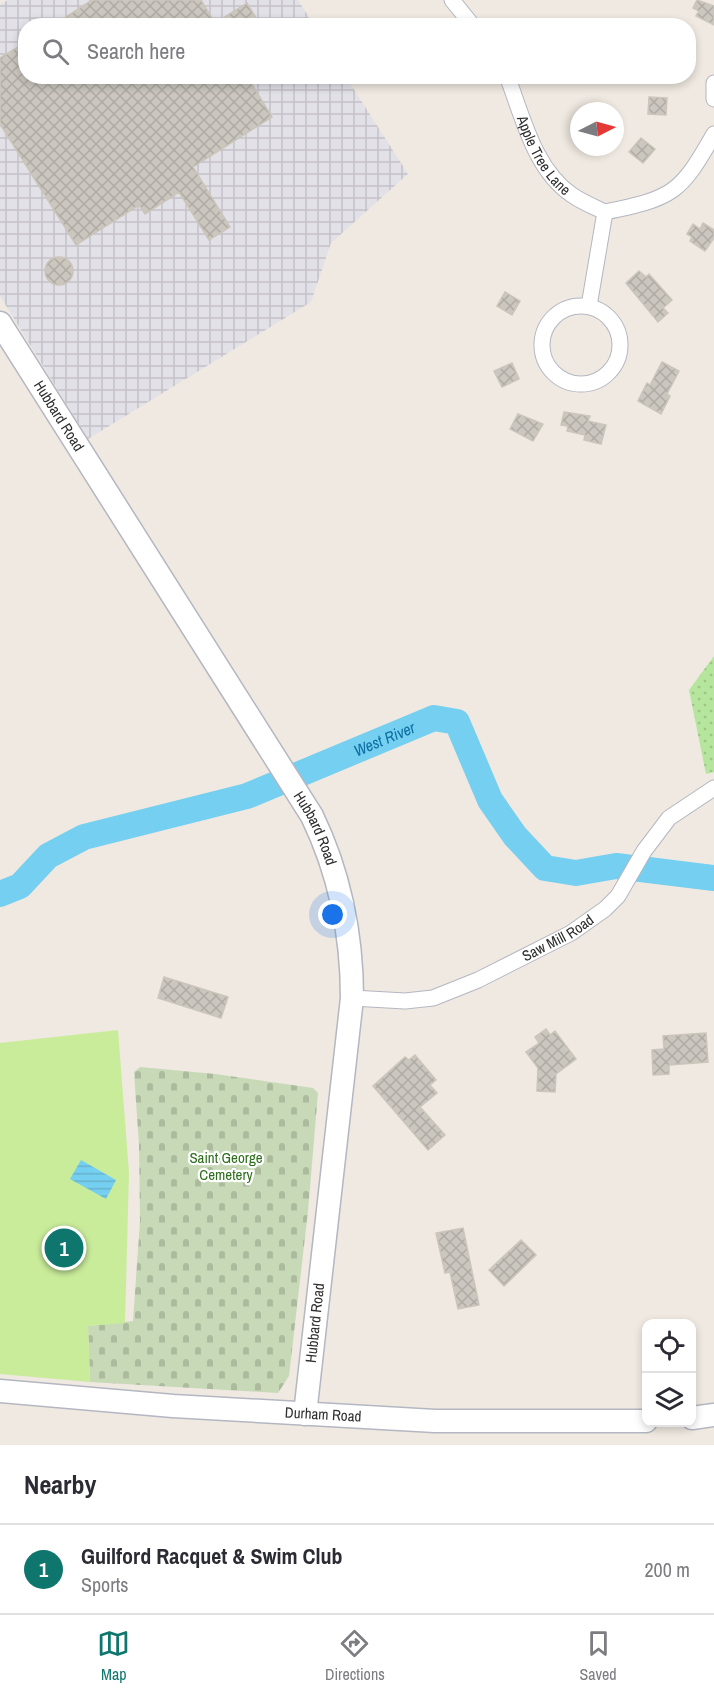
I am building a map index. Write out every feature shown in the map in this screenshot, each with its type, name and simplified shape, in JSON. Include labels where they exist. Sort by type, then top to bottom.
[{"type":"street","points":[[452,0],[467,18]]},
{"type":"street","points":[[714,83],[714,99]]},
{"type":"street","name":"Apple Tree Lane","points":[[510,84],[537,154],[552,177],[571,195],[605,212]]},
{"type":"street","points":[[589,306],[605,212],[661,199],[678,186],[694,168],[714,134]]},
{"type":"street","points":[[574,306],[589,306],[600,310],[615,324],[620,337],[620,354],[612,369],[601,379],[586,384],[570,382],[554,373],[545,359],[542,344],[546,328],[558,313],[574,306]]},
{"type":"street","name":"Hubbard Road","points":[[0,323],[312,816],[327,846],[343,902],[352,957],[352,998],[305,1414]]},
{"type":"street","name":"Saw Mill Road","points":[[352,998],[408,1001],[433,998],[455,990],[571,933],[605,909],[629,879],[644,851],[669,818],[714,788]]},
{"type":"street","name":"Durham Road","points":[[0,1391],[305,1414],[435,1420],[642,1421]]},
{"type":"street","points":[[696,1417],[714,1415]]},
{"type":"shaded area","points":[[8,0],[298,0],[310,18],[18,18],[18,84],[350,84],[408,174],[331,243],[311,302],[88,439],[0,296],[0,5]]},
{"type":"green space","points":[[714,656],[714,772],[706,774],[689,690]]},
{"type":"green space","points":[[118,1030],[129,1173],[125,1323],[88,1326],[90,1382],[0,1374],[0,1043]]},
{"type":"green space","name":"Saint George Cemetery","points":[[140,1067],[215,1074],[313,1088],[318,1093],[308,1211],[289,1376],[278,1393],[90,1382],[88,1326],[133,1321],[140,1221],[139,1145],[134,1072]]},
{"type":"water","points":[[81,1160],[116,1180],[106,1199],[70,1179]]},
{"type":"building","points":[[92,0],[201,0],[212,18],[64,18]]},
{"type":"building","points":[[697,0],[714,6],[714,25],[696,16],[699,11],[693,8]]},
{"type":"building","points":[[247,3],[256,18],[223,18]]},
{"type":"building","points":[[18,47],[18,84],[252,84],[272,117],[193,167],[230,227],[209,240],[179,192],[145,214],[139,205],[76,245],[0,124],[0,58]]},
{"type":"building","points":[[649,97],[667,98],[666,115],[648,114]]},
{"type":"building","points":[[641,138],[655,149],[643,163],[629,152]]},
{"type":"building","points":[[703,223],[714,230],[714,238],[705,251],[690,241],[692,237],[687,234],[693,224],[700,229]]},
{"type":"building","points":[[59,257],[69,261],[73,271],[69,281],[59,285],[49,281],[45,271],[49,261]]},
{"type":"building","points":[[639,271],[646,277],[649,274],[672,300],[663,308],[668,313],[658,322],[626,283]]},
{"type":"building","points":[[505,292],[520,301],[512,315],[497,306]]},
{"type":"building","points":[[662,362],[679,371],[667,394],[670,396],[661,414],[638,401],[647,383],[650,385]]},
{"type":"building","points":[[512,363],[519,379],[502,387],[494,371]]},
{"type":"building","points":[[564,412],[590,416],[588,421],[606,425],[601,444],[584,440],[585,435],[567,431],[568,426],[561,425]]},
{"type":"building","points":[[518,414],[543,424],[533,441],[510,429]]},
{"type":"building","points":[[164,977],[228,997],[221,1018],[158,998]]},
{"type":"building","points":[[546,1029],[550,1035],[555,1031],[576,1059],[556,1074],[555,1092],[537,1091],[538,1068],[526,1052],[539,1043],[535,1037]]},
{"type":"building","points":[[706,1033],[708,1062],[669,1065],[669,1074],[653,1075],[652,1050],[664,1049],[663,1036]]},
{"type":"building","points":[[415,1055],[436,1080],[430,1085],[437,1093],[420,1107],[445,1135],[428,1150],[373,1086],[405,1057],[409,1060]]},
{"type":"building","points":[[463,1228],[479,1305],[458,1309],[450,1272],[445,1273],[436,1233]]},
{"type":"building","points":[[521,1240],[536,1255],[504,1286],[489,1270]]},
{"type":"waterway","name":"West River","points":[[0,894],[20,886],[48,856],[84,837],[247,796],[434,718],[457,722],[490,800],[515,836],[545,868],[576,873],[616,866],[714,878]]},
{"type":"place","name":"Guilford Racquet & Swim Club","points":[[64,1248]]}]
